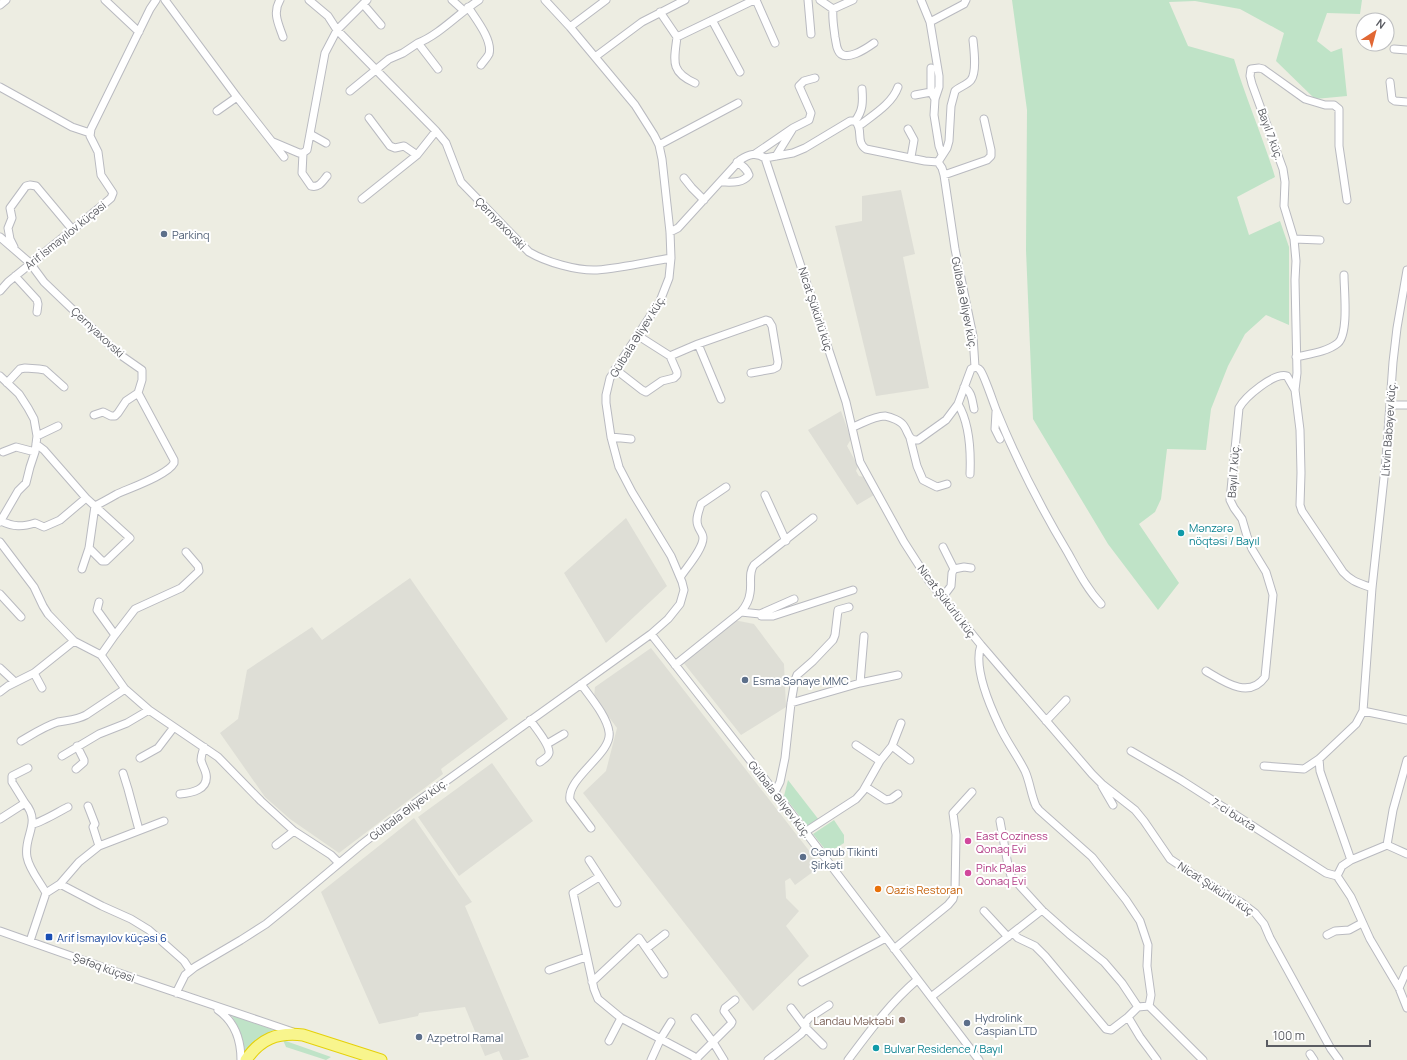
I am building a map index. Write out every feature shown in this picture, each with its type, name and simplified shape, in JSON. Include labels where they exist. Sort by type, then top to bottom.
[{"type":"highway","points":[[246,1060],[256,1047],[266,1040],[285,1034],[303,1035],[363,1058],[381,1060]]},
{"type":"street","points":[[0,5],[6,0]]},
{"type":"street","points":[[105,0],[139,32]]},
{"type":"street","points":[[0,87],[72,127],[90,133],[150,9],[156,0]]},
{"type":"street","points":[[165,0],[237,98],[284,157]]},
{"type":"street","points":[[280,0],[276,10],[277,19],[283,37]]},
{"type":"street","name":"Çernyaxovski","points":[[309,0],[328,16],[337,30],[436,130],[446,143],[462,182],[529,252],[558,264],[580,269],[597,270],[671,258]]},
{"type":"street","points":[[452,0],[466,9],[485,35],[489,45],[488,55],[480,65]]},
{"type":"street","points":[[350,90],[389,59],[403,53],[433,35],[478,0]]},
{"type":"street","name":"Gülbala Əliyev küç.","points":[[176,993],[181,981],[190,970],[242,940],[266,924],[339,863],[410,807],[651,634],[668,619],[680,604],[684,590],[681,576],[619,467],[606,410],[606,395],[610,378],[660,301],[669,278],[671,258],[670,232],[662,159],[659,145],[635,105],[546,0]]},
{"type":"street","points":[[570,27],[606,0]]},
{"type":"street","points":[[595,57],[642,22],[685,0]]},
{"type":"street","points":[[677,37],[755,0],[775,43]]},
{"type":"street","points":[[808,0],[811,34]]},
{"type":"street","points":[[820,0],[833,9]]},
{"type":"street","points":[[833,9],[853,0]]},
{"type":"street","points":[[921,0],[930,22],[939,76],[939,87],[935,99],[934,115],[939,146],[942,154]]},
{"type":"street","points":[[930,22],[964,4],[966,0]]},
{"type":"street","points":[[327,176],[318,186],[311,186],[302,172],[304,153],[307,150],[325,53],[337,30],[365,2],[381,25]]},
{"type":"street","points":[[833,9],[832,18],[835,36],[838,51],[841,54],[847,56],[862,52],[874,44]]},
{"type":"street","points":[[660,12],[677,37],[674,61],[676,69],[684,79],[695,83]]},
{"type":"street","points":[[712,20],[740,72]]},
{"type":"street","points":[[862,89],[863,106],[857,124],[859,139],[866,149],[925,161],[938,162],[947,148],[949,141],[951,106],[955,90],[970,80],[973,74],[973,40]]},
{"type":"street","points":[[418,43],[438,69]]},
{"type":"street","points":[[1395,49],[1407,50]]},
{"type":"street","points":[[931,68],[931,92],[935,99]]},
{"type":"street","name":"Bayıl 7 küç.","points":[[1348,200],[1339,146],[1339,109],[1334,105],[1325,105],[1305,99],[1263,69],[1251,69],[1250,76],[1252,84],[1284,169],[1284,206],[1294,239],[1296,261],[1297,373],[1295,390],[1300,430],[1300,505],[1302,511],[1349,579],[1372,588]]},
{"type":"street","points":[[670,232],[678,228],[721,182],[737,162],[748,155],[755,154],[793,128],[809,120],[811,113],[799,86],[804,81],[814,78]]},
{"type":"street","points":[[1390,82],[1392,99],[1395,101],[1407,102]]},
{"type":"street","points":[[755,154],[765,158],[793,153],[820,140],[846,122],[857,124],[882,108],[894,96],[898,87]]},
{"type":"street","points":[[915,95],[931,92]]},
{"type":"street","points":[[217,111],[237,98]]},
{"type":"street","points":[[659,145],[738,103]]},
{"type":"street","points":[[369,118],[390,146],[395,148],[404,146],[417,155]]},
{"type":"street","points":[[944,175],[987,160],[991,156],[984,119]]},
{"type":"street","points":[[776,156],[793,128]]},
{"type":"street","points":[[908,129],[914,140],[911,158]]},
{"type":"street","points":[[362,199],[417,155],[436,130]]},
{"type":"street","name":"Arif İsmayılov küçəsi","points":[[0,291],[30,263],[112,196],[111,190],[101,175],[98,152],[90,133]]},
{"type":"street","points":[[310,134],[326,143]]},
{"type":"street","points":[[272,142],[304,153]]},
{"type":"street","name":"Nicat Şükürlü küç","points":[[765,158],[792,235],[846,402],[860,462],[904,542],[929,581],[981,645],[1102,784],[1135,810],[1170,859],[1208,884],[1242,903],[1255,913],[1264,924],[1270,938],[1331,1049],[1339,1060]]},
{"type":"street","points":[[721,182],[740,182],[747,178],[749,175],[748,171],[744,166],[737,162]]},
{"type":"street","name":"Gülbala Əliyev küç.","points":[[938,162],[944,175],[955,249],[973,336],[975,367]]},
{"type":"street","points":[[684,178],[704,200]]},
{"type":"street","points":[[16,250],[10,239],[8,228],[12,218],[10,208],[26,186],[36,186],[72,229]]},
{"type":"street","name":"Çernyaxovski","points":[[0,237],[30,263],[44,282],[119,354],[137,365],[142,370],[142,380],[138,393]]},
{"type":"street","points":[[1294,239],[1320,240]]},
{"type":"street","name":"Litvin Babayev küç.","points":[[1363,711],[1372,588],[1386,459],[1393,362],[1407,270]]},
{"type":"street","points":[[1296,357],[1327,349],[1339,342],[1342,337],[1344,325],[1344,275]]},
{"type":"street","points":[[15,276],[37,300],[37,312]]},
{"type":"street","points":[[670,356],[698,344],[766,320],[769,321],[772,326],[778,362],[777,367],[752,373]]},
{"type":"street","points":[[615,369],[646,392],[662,381],[674,378],[677,375],[670,356],[637,335]]},
{"type":"street","points":[[698,344],[721,399]]},
{"type":"street","points":[[910,438],[914,441],[918,440],[936,429],[946,420],[958,404],[971,369],[975,367],[980,370],[984,376],[996,410],[1019,462],[1057,536],[1082,578],[1101,604]]},
{"type":"street","points":[[8,382],[20,369],[39,368],[45,370],[64,387]]},
{"type":"street","name":"Bayıl 7 küç.","points":[[1206,671],[1221,680],[1240,688],[1254,686],[1263,681],[1265,678],[1273,594],[1266,572],[1252,549],[1242,519],[1230,500],[1232,475],[1239,408],[1243,401],[1272,379],[1281,375],[1287,376],[1295,390]]},
{"type":"street","points":[[0,376],[19,394],[34,419],[37,436],[36,448],[26,483],[15,495],[1,521],[15,526],[24,526],[35,523],[44,527],[60,520],[86,498]]},
{"type":"street","points":[[964,387],[969,390],[971,394],[974,409]]},
{"type":"street","points":[[94,415],[103,412],[111,416],[115,416],[126,401],[138,393],[174,460],[174,463],[170,468],[150,480],[95,506]]},
{"type":"street","points":[[958,404],[966,419],[971,459],[970,474]]},
{"type":"street","points":[[1390,405],[1407,405]]},
{"type":"street","points":[[996,410],[995,429],[1000,439]]},
{"type":"street","points":[[853,427],[877,417],[886,416],[903,424],[910,438],[917,466],[924,480],[937,487],[947,484]]},
{"type":"street","points":[[37,436],[58,426]]},
{"type":"street","points":[[611,437],[631,439]]},
{"type":"street","points":[[3,452],[16,447],[44,450],[86,498],[130,538],[106,561],[102,561],[89,548]]},
{"type":"street","points":[[681,576],[702,543],[702,535],[698,527],[697,519],[701,504],[726,486]]},
{"type":"street","points":[[766,496],[786,541]]},
{"type":"street","points":[[82,569],[89,548],[95,506]]},
{"type":"street","points":[[675,664],[741,612],[748,602],[751,591],[751,569],[754,565],[813,518]]},
{"type":"street","points":[[0,542],[34,587],[48,614],[74,641],[101,655],[125,689],[149,710],[218,757],[261,801],[294,831],[331,855],[339,863]]},
{"type":"street","points":[[942,598],[953,582],[952,573],[954,569],[943,547]]},
{"type":"street","points":[[101,655],[135,609],[181,588],[199,571],[198,566],[186,552]]},
{"type":"street","points":[[954,569],[960,567],[971,568]]},
{"type":"street","points":[[741,612],[760,614],[762,616],[773,616],[852,590]]},
{"type":"street","points":[[0,594],[21,617]]},
{"type":"street","points":[[760,614],[794,598]]},
{"type":"street","points":[[99,602],[97,610],[115,635]]},
{"type":"street","points":[[775,792],[780,782],[785,758],[790,704],[797,675],[833,640],[837,612],[839,609],[849,607]]},
{"type":"street","name":"Gülbala Əliyev küç.","points":[[651,634],[775,792],[979,1060]]},
{"type":"street","points":[[860,682],[864,636]]},
{"type":"street","points":[[0,692],[16,682],[34,674],[74,641]]},
{"type":"street","points":[[981,645],[978,653],[979,665],[990,704],[999,726],[1026,772],[1036,806],[1098,863],[1140,921],[1148,945],[1147,966],[1151,995],[1149,1006]]},
{"type":"street","points":[[0,668],[16,682]]},
{"type":"street","points":[[34,674],[42,688]]},
{"type":"street","points":[[790,704],[860,682],[898,675]]},
{"type":"street","points":[[581,684],[605,720],[610,736],[601,752],[576,782],[569,796],[570,800],[591,828]]},
{"type":"street","points":[[21,741],[58,722],[81,718],[125,689]]},
{"type":"street","points":[[1046,721],[1066,700]]},
{"type":"street","points":[[62,756],[105,731],[127,723],[149,710]]},
{"type":"street","points":[[1264,766],[1301,770],[1319,759],[1356,724],[1363,711],[1407,720]]},
{"type":"street","points":[[530,720],[547,744],[549,753],[540,762]]},
{"type":"street","points":[[805,832],[856,799],[866,787],[880,761],[892,746],[901,723]]},
{"type":"street","points":[[140,758],[158,748],[174,726]]},
{"type":"street","points":[[547,744],[564,734]]},
{"type":"street","points":[[856,745],[880,761]]},
{"type":"street","points":[[76,769],[84,762],[77,746]]},
{"type":"street","points":[[892,746],[910,760]]},
{"type":"street","points":[[180,794],[197,791],[206,783],[206,774],[201,758],[204,747]]},
{"type":"street","name":"7-ci buxta","points":[[1131,752],[1181,780],[1326,873],[1332,876],[1337,876]]},
{"type":"street","points":[[1319,759],[1320,771],[1351,860]]},
{"type":"street","points":[[1387,844],[1393,810],[1407,760]]},
{"type":"street","points":[[28,768],[12,776],[11,779],[32,814],[33,824],[26,850],[27,859],[30,867],[46,893]]},
{"type":"street","points":[[123,773],[139,830]]},
{"type":"street","points":[[1102,784],[1102,788],[1113,805]]},
{"type":"street","points":[[866,787],[886,800],[891,799],[898,794]]},
{"type":"street","points":[[894,949],[948,905],[953,899],[955,891],[956,835],[954,813],[972,792]]},
{"type":"street","points":[[0,819],[25,803]]},
{"type":"street","points":[[88,806],[95,824],[93,827],[99,846]]},
{"type":"street","points":[[33,824],[38,823],[68,807]]},
{"type":"street","points":[[30,941],[46,893],[60,884],[79,862],[99,846],[164,821]]},
{"type":"street","points":[[1000,821],[1011,876],[1042,910],[1104,962],[1122,983],[1138,1007]]},
{"type":"street","points":[[276,845],[294,831]]},
{"type":"street","points":[[1387,844],[1351,860],[1342,866],[1337,876],[1351,897],[1362,922],[1399,988],[1407,1008]]},
{"type":"street","points":[[1387,844],[1407,854]]},
{"type":"street","points":[[589,860],[617,903]]},
{"type":"street","points":[[600,877],[573,894],[586,957],[594,990],[598,999],[622,1018],[697,1059],[731,1024],[732,1022],[724,1012],[725,1008],[735,1000]]},
{"type":"street","points":[[60,884],[131,919],[149,930],[184,961],[190,970]]},
{"type":"street","points":[[931,997],[1042,910]]},
{"type":"street","points":[[984,911],[1010,935],[1035,946],[1106,1029],[1111,1030],[1138,1007],[1149,1006]]},
{"type":"street","points":[[1328,935],[1335,931],[1349,930],[1362,922]]},
{"type":"street","name":"Şəfəq küçəsi","points":[[0,930],[207,1004]]},
{"type":"street","points":[[647,948],[665,934]]},
{"type":"street","points":[[592,982],[636,939],[639,938],[664,974]]},
{"type":"street","points":[[802,982],[886,938]]},
{"type":"street","points":[[549,970],[586,957]]},
{"type":"street","points":[[1399,988],[1407,970]]},
{"type":"street","points":[[848,1060],[888,1009],[917,980]]},
{"type":"street","points":[[207,1004],[303,1035]]},
{"type":"street","points":[[207,1004],[219,1010],[234,1028],[238,1037],[241,1060]]},
{"type":"street","points":[[768,1060],[801,1034],[806,1028],[806,1022],[809,1018],[829,1005]]},
{"type":"street","points":[[1149,1006],[1203,1060]]},
{"type":"street","points":[[790,1008],[806,1028],[823,1045]]},
{"type":"street","points":[[1128,1017],[1136,1032],[1157,1060]]},
{"type":"street","points":[[609,1041],[622,1018]]},
{"type":"street","points":[[695,1018],[724,1060]]},
{"type":"street","points":[[651,1060],[661,1038],[671,1022]]},
{"type":"shaded area","points":[[901,190],[915,254],[903,257],[929,388],[876,396],[835,226],[862,221],[862,196]]},
{"type":"shaded area","points":[[841,411],[851,439],[847,446],[858,466],[856,471],[859,476],[864,477],[874,495],[857,505],[808,430]]},
{"type":"shaded area","points":[[626,518],[667,586],[606,643],[564,573]]},
{"type":"shaded area","points":[[410,578],[508,719],[441,769],[443,774],[339,853],[290,819],[265,797],[220,733],[238,719],[247,670],[312,627],[322,640]]},
{"type":"shaded area","points":[[734,620],[754,624],[784,664],[786,707],[741,735],[683,662]]},
{"type":"shaded area","points":[[651,648],[821,866],[795,885],[790,878],[785,881],[786,898],[799,911],[786,926],[809,956],[753,1011],[583,793],[606,771],[617,728],[594,697],[595,687]]},
{"type":"shaded area","points":[[492,763],[533,821],[459,876],[418,817]]},
{"type":"shaded area","points":[[414,818],[472,902],[465,906],[529,1057],[519,1060],[503,1060],[499,1051],[485,1056],[465,1007],[419,1013],[418,1016],[379,1024],[321,892]]},
{"type":"green space","points":[[1012,0],[1362,0],[1360,12],[1355,12],[1355,14],[1327,13],[1317,41],[1331,52],[1342,48],[1347,96],[1315,99],[1276,61],[1284,33],[1240,9],[1195,1],[1169,2],[1188,46],[1234,59],[1275,177],[1237,197],[1249,235],[1280,221],[1289,247],[1289,325],[1266,315],[1245,334],[1228,366],[1211,409],[1206,450],[1167,449],[1161,499],[1155,512],[1139,524],[1179,583],[1158,610],[1108,544],[1033,419],[1026,250],[1027,110]]},
{"type":"green space","points":[[788,780],[819,820],[808,827],[784,796]]},
{"type":"green space","points":[[834,820],[844,835],[844,843],[828,853],[813,834]]},
{"type":"green space","points":[[231,1015],[274,1030],[258,1039],[245,1052],[240,1032]]},
{"type":"green space","points":[[283,1040],[331,1057],[326,1060],[286,1047]]},
{"type":"place","name":"Parkinq","points":[[164,234]]},
{"type":"place","name":"Mənzərə nöqtəsi / Bayıl","points":[[1181,533]]},
{"type":"place","name":"Esma Sənaye MMC","points":[[745,680]]},
{"type":"place","name":"East Coziness Qonaq Evi","points":[[968,841]]},
{"type":"place","name":"Cənub Tikinti Şirkəti","points":[[803,857]]},
{"type":"place","name":"Pink Palas Qonaq Evi","points":[[968,873]]},
{"type":"place","name":"Oazis Restoran","points":[[878,889]]},
{"type":"place","name":"Arif İsmayılov küçəsi 6","points":[[49,937]]},
{"type":"place","name":"Landau Məktəbi","points":[[902,1020]]},
{"type":"place","name":"Hydrolink Caspian LTD","points":[[967,1023]]},
{"type":"place","name":"Azpetrol Ramal","points":[[419,1037]]},
{"type":"place","name":"Bulvar Residence / Bayıl","points":[[876,1048]]}]
